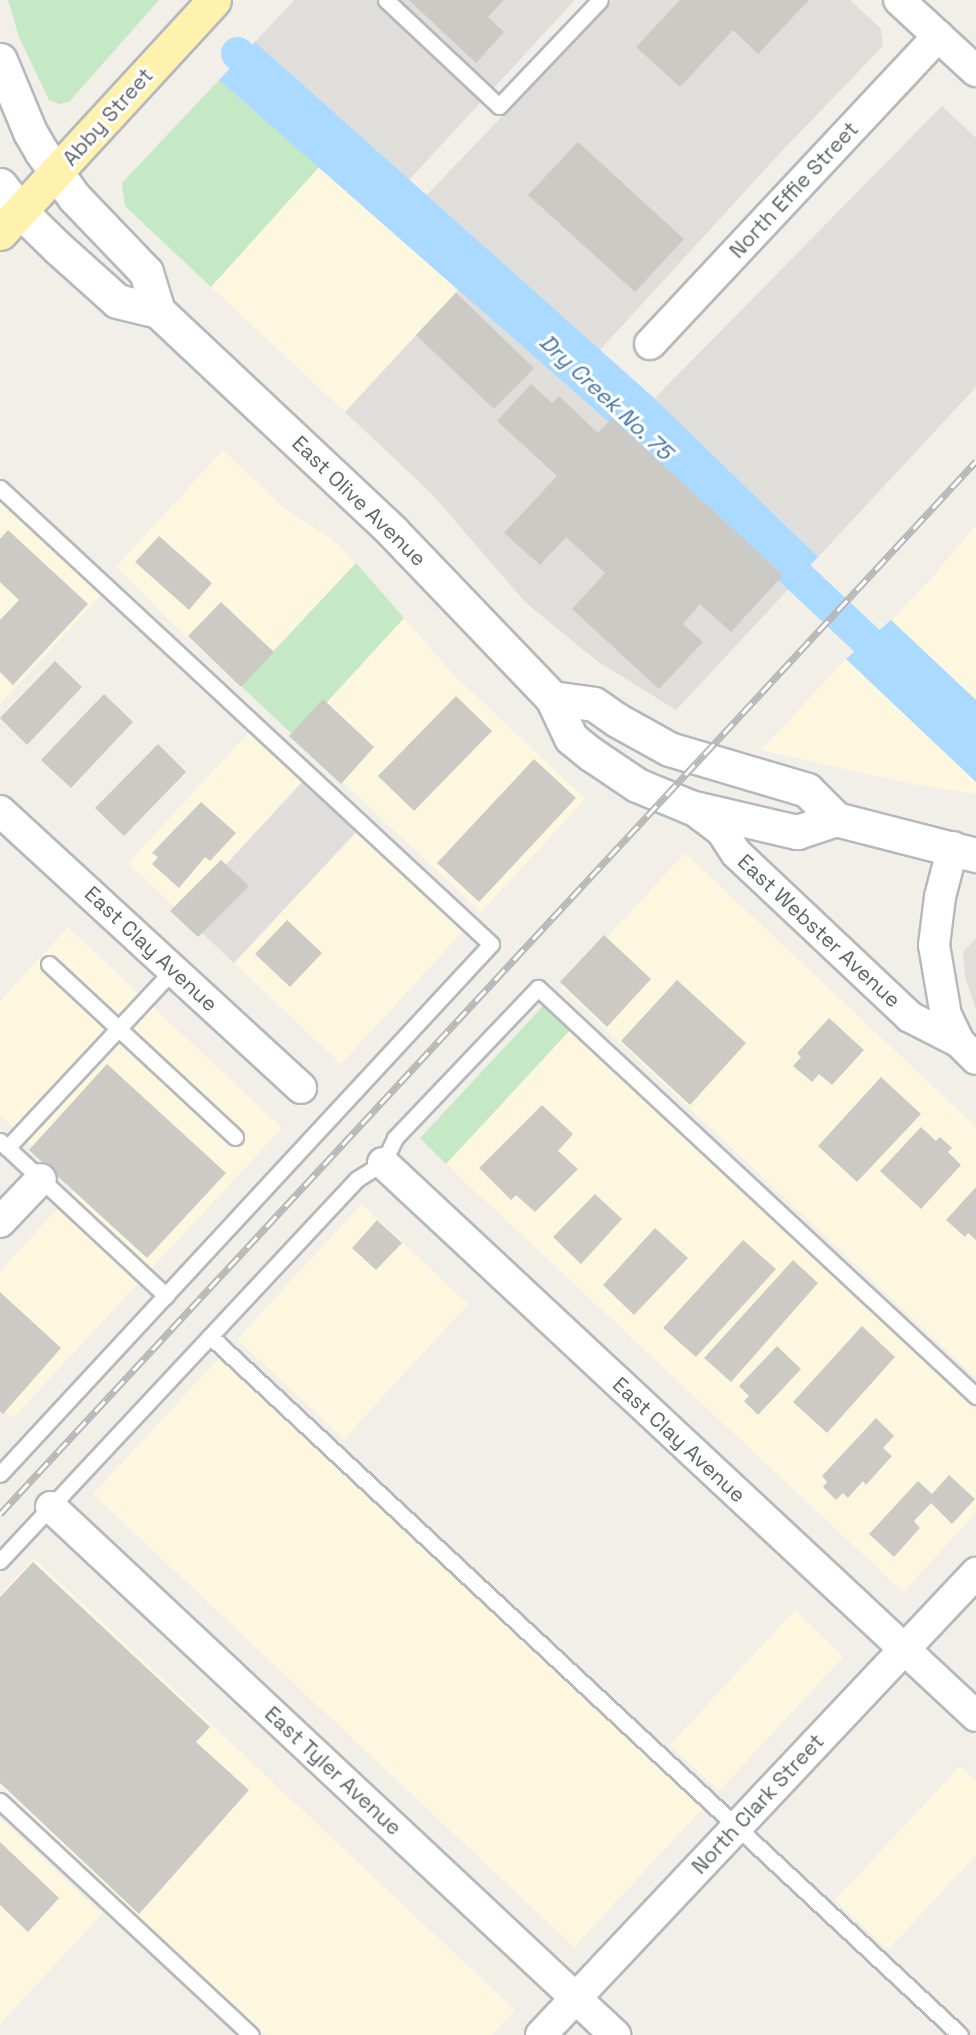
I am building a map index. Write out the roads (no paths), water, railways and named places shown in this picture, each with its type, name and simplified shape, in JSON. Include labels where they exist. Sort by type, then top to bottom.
[{"type":"main road","name":"Abby Street","points":[[11,222],[214,0]]},
{"type":"main road","name":"East Olive Avenue","points":[[0,60],[30,132],[74,197],[146,272],[158,311]]},
{"type":"main road","name":"East Olive Avenue","points":[[0,185],[11,222],[117,301],[158,311],[392,531],[552,698],[571,738],[591,754],[637,785],[690,807],[797,832],[836,819]]},
{"type":"main road","points":[[552,698],[594,704],[632,730],[669,749],[807,790],[836,819],[964,851]]},
{"type":"street","points":[[899,0],[976,71]]},
{"type":"street","name":"North Effie Street","points":[[650,344],[938,36]]},
{"type":"street","name":"East Webster Avenue","points":[[690,807],[721,830],[736,853],[910,1017],[967,1050]]},
{"type":"street","name":"East Clay Avenue","points":[[0,811],[301,1088]]},
{"type":"street","name":"East Webster Avenue","points":[[964,851],[940,897],[934,945],[946,1015],[967,1050]]},
{"type":"street","name":"East Clay Avenue","points":[[383,1163],[976,1716]]},
{"type":"street","points":[[0,1222],[41,1179]]},
{"type":"street","name":"East Tyler Avenue","points":[[51,1507],[615,2035]]},
{"type":"street","name":"North Clark Street","points":[[541,2035],[976,1573]]},
{"type":"lane","points":[[386,0],[499,106],[592,3]]},
{"type":"lane","points":[[0,488],[491,944],[0,1474]]},
{"type":"lane","points":[[49,964],[235,1137]]},
{"type":"lane","points":[[166,1296],[4,1144],[173,970]]},
{"type":"lane","points":[[0,1561],[357,1179],[383,1163],[395,1138],[538,988],[976,1395]]},
{"type":"lane","points":[[210,1336],[960,2035]]},
{"type":"lane","points":[[0,1801],[251,2035]]},
{"type":"water","points":[[255,42],[654,398],[818,557],[793,584],[219,80]]},
{"type":"water","points":[[891,620],[976,700],[976,782],[846,659]]},
{"type":"waterway","name":"Dry Creek No. 75","points":[[237,53],[274,87]]},
{"type":"waterway","name":"Dry Creek No. 75","points":[[766,546],[899,671]]},
{"type":"railway","points":[[0,1514],[976,461]]}]
